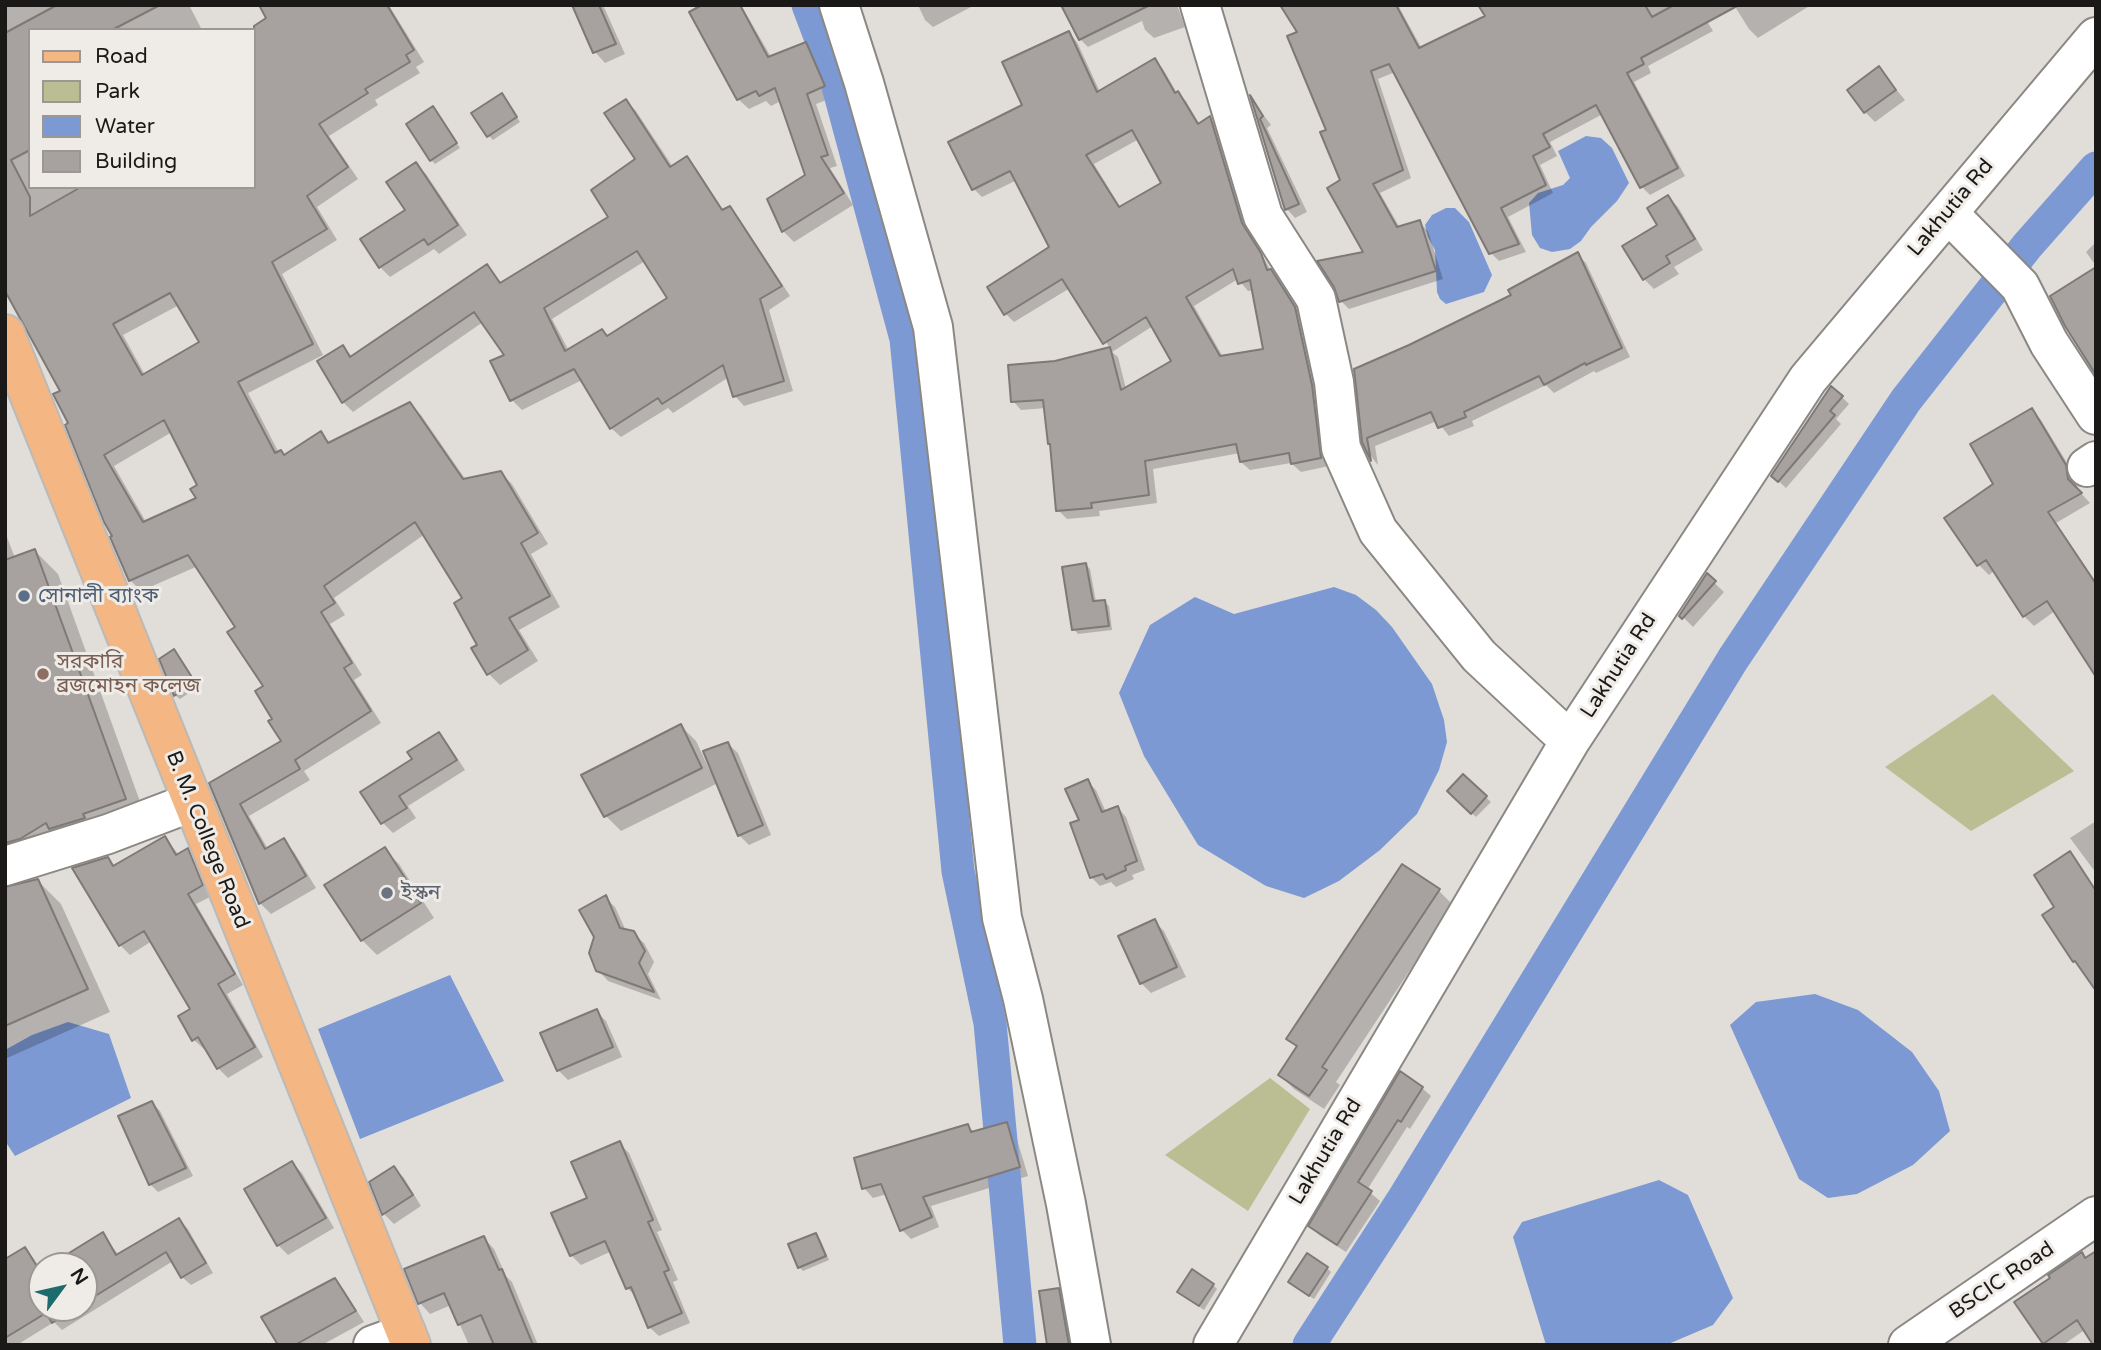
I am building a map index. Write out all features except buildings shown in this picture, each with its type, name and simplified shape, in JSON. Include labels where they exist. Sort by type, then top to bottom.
[{"type":"main road","name":"B. M. College Road","points":[[5,334],[192,802],[397,1341]]},
{"type":"street","points":[[839,5],[864,83],[933,327],[1002,918],[1023,999],[1064,1191],[1090,1345]]},
{"type":"street","points":[[1200,5],[1263,216],[1316,299],[1334,382],[1341,448],[1378,531],[1479,656],[1570,741]]},
{"type":"street","name":"Lakhutia Rd","points":[[1213,1345],[1570,741],[1808,379],[2096,37]]},
{"type":"street","points":[[1948,213],[2020,286],[2049,343],[2096,415]]},
{"type":"street","points":[[5,866],[108,834],[192,802]]},
{"type":"street","name":"BSCIC Road","points":[[1908,1345],[2096,1216]]},
{"type":"green space","points":[[1993,694],[2074,771],[1971,831],[1885,767]]},
{"type":"green space","points":[[1270,1078],[1310,1109],[1248,1211],[1165,1155]]},
{"type":"water","points":[[1586,136],[1601,138],[1612,148],[1629,183],[1617,201],[1581,241],[1570,249],[1552,252],[1540,248],[1532,235],[1529,203],[1538,193],[1563,185],[1570,178],[1558,151]]},
{"type":"water","points":[[1446,208],[1455,208],[1469,222],[1492,275],[1484,292],[1446,304],[1437,292],[1435,250],[1425,225],[1432,215]]},
{"type":"water","points":[[1334,587],[1356,595],[1392,627],[1432,684],[1444,720],[1447,742],[1439,770],[1417,814],[1380,850],[1339,881],[1304,898],[1266,886],[1198,845],[1144,756],[1119,693],[1150,625],[1195,597],[1234,614]]},
{"type":"water","points":[[450,975],[504,1081],[360,1139],[318,1029]]},
{"type":"water","points":[[1815,994],[1858,1010],[1912,1052],[1939,1091],[1950,1131],[1913,1165],[1857,1194],[1828,1198],[1799,1179],[1730,1025],[1756,1002]]},
{"type":"water","points":[[68,1022],[109,1034],[131,1098],[15,1156],[5,1141],[5,1050],[32,1035]]},
{"type":"water","points":[[1659,1180],[1688,1195],[1733,1298],[1713,1325],[1666,1345],[1546,1345],[1513,1237],[1522,1222]]},
{"type":"waterway","points":[[808,5],[836,79],[906,339],[958,871],[990,1023],[1020,1345]]},
{"type":"waterway","points":[[1309,1345],[1402,1201],[1733,659],[1906,400],[2027,246],[2096,168]]},
{"type":"place","name":"সোনালী ব্যাংক","points":[[24,596]]},
{"type":"place","name":"সরকারি ব্রজমোহন কলেজ","points":[[43,674]]},
{"type":"place","name":"ইস্কন","points":[[387,893]]}]
